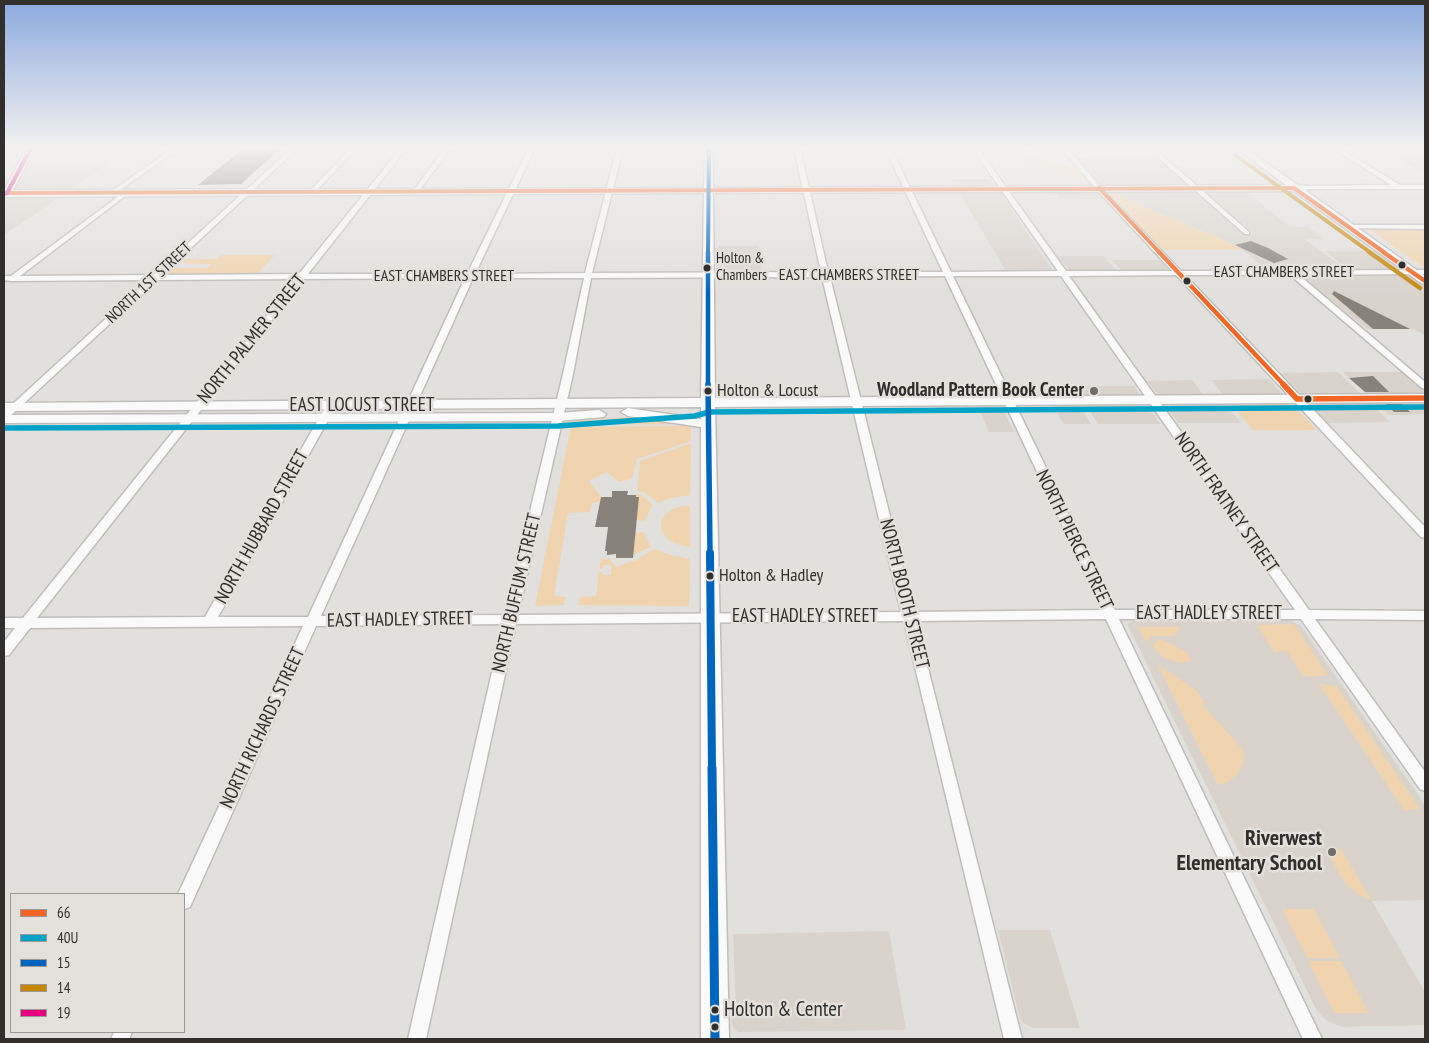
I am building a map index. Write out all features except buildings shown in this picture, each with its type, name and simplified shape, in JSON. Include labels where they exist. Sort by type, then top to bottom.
[{"type":"main road","points":[[708,197],[708,424],[715,1039]]},
{"type":"main road","points":[[1311,197],[1422,274]]},
{"type":"main road","name":"EAST LOCUST STREET","points":[[559,411],[708,403],[1425,398]]},
{"type":"main road","name":"EAST LOCUST STREET","points":[[9,407],[198,407],[327,412],[628,412],[694,407],[708,403]]},
{"type":"main road","name":"EAST LOCUST STREET","points":[[4,418],[188,419],[327,412]]},
{"type":"main road","points":[[628,412],[708,424]]},
{"type":"street","points":[[4,284],[8,278],[121,197]]},
{"type":"street","name":"NORTH 1ST STREET","points":[[4,418],[9,407],[242,197]]},
{"type":"street","name":"NORTH PALMER STREET","points":[[4,651],[365,197]]},
{"type":"street","name":"NORTH RICHARDS STREET","points":[[185,898],[507,197]]},
{"type":"street","name":"NORTH BUFFUM STREET","points":[[417,1039],[606,197]]},
{"type":"street","name":"NORTH BOOTH STREET","points":[[808,197],[1013,1039]]},
{"type":"street","name":"NORTH PIERCE STREET","points":[[910,197],[1313,1039]]},
{"type":"street","name":"NORTH FRATNEY STREET","points":[[1008,197],[1425,784]]},
{"type":"street","points":[[1107,197],[1425,534]]},
{"type":"street","points":[[1205,197],[1246,233]]},
{"type":"street","points":[[1355,227],[1425,227]]},
{"type":"street","points":[[1292,272],[1425,386]]},
{"type":"street","name":"EAST CHAMBERS STREET","points":[[8,278],[1292,272],[1422,274]]},
{"type":"street","name":"NORTH HUBBARD STREET","points":[[209,622],[327,412]]},
{"type":"street","name":"EAST HADLEY STREET","points":[[4,623],[711,617],[909,618],[1110,614],[1304,613],[1425,615]]},
{"type":"shaded area","points":[[4,197],[60,197],[4,235]]},
{"type":"shaded area","points":[[961,197],[1004,197],[1052,270],[1006,271]]},
{"type":"shaded area","points":[[1059,197],[1102,197],[1104,199],[1061,199]]},
{"type":"shaded area","points":[[1112,197],[1121,197],[1243,250],[1162,250]]},
{"type":"shaded area","points":[[1121,197],[1201,197],[1241,231],[1248,235],[1253,233],[1210,197],[1252,197],[1290,227],[1308,227],[1323,239],[1305,239],[1345,269],[1323,270],[1332,275],[1355,275],[1325,251],[1378,251],[1425,284],[1425,335],[1413,329],[1367,329],[1294,270],[1266,270],[1243,250],[1226,241]]},
{"type":"shaded area","points":[[1373,229],[1425,230],[1425,268],[1371,231]]},
{"type":"shaded area","points":[[718,246],[759,246],[762,271],[718,271]]},
{"type":"shaded area","points":[[221,255],[275,255],[257,274],[167,274],[172,268],[207,268],[211,264],[177,263],[181,259],[216,259]]},
{"type":"shaded area","points":[[1057,256],[1104,256],[1116,270],[1070,270]]},
{"type":"shaded area","points":[[1112,260],[1161,260],[1169,270],[1121,270]]},
{"type":"shaded area","points":[[1338,372],[1362,395],[1305,395],[1299,392],[1281,373]]},
{"type":"shaded area","points":[[1343,372],[1403,372],[1425,391],[1425,395],[1368,395]]},
{"type":"shaded area","points":[[1269,379],[1281,392],[1281,395],[1224,396],[1211,380]]},
{"type":"shaded area","points":[[1192,380],[1204,396],[1161,396],[1147,381]]},
{"type":"shaded area","points":[[1075,386],[1134,386],[1139,394],[1081,397]]},
{"type":"shaded area","points":[[1287,404],[1295,407],[1316,430],[1253,430],[1232,405]]},
{"type":"shaded area","points":[[1316,404],[1371,404],[1390,422],[1328,423],[1314,408]]},
{"type":"shaded area","points":[[1377,404],[1425,404],[1425,414],[1389,415]]},
{"type":"shaded area","points":[[1170,405],[1226,405],[1241,423],[1178,423],[1168,409]]},
{"type":"shaded area","points":[[978,406],[1002,408],[1014,432],[989,432]]},
{"type":"shaded area","points":[[1053,406],[1080,406],[1091,424],[1064,424]]},
{"type":"shaded area","points":[[1086,406],[1144,406],[1149,408],[1160,424],[1098,424]]},
{"type":"shaded area","points":[[633,417],[691,424],[571,425],[572,421]]},
{"type":"shaded area","points":[[691,426],[691,441],[637,459],[632,479],[619,482],[607,472],[589,481],[601,497],[600,502],[592,503],[590,512],[568,513],[554,596],[565,597],[564,605],[535,606],[571,427]]},
{"type":"shaded area","points":[[691,444],[690,495],[671,498],[658,503],[644,492],[637,491],[640,461]]},
{"type":"shaded area","points":[[640,494],[653,505],[644,521],[637,520],[636,495]]},
{"type":"shaded area","points":[[683,506],[690,506],[690,547],[679,545],[670,540],[664,535],[661,528],[665,515]]},
{"type":"shaded area","points":[[643,532],[651,547],[633,555],[635,533]]},
{"type":"shaded area","points":[[655,549],[667,554],[690,559],[689,606],[579,605],[580,597],[596,596],[599,572],[603,572],[603,575],[611,575],[611,565],[604,565],[603,569],[599,569],[601,559],[609,558],[616,567],[636,560]]},
{"type":"shaded area","name":"Riverwest Elementary School","points":[[1290,620],[1301,626],[1425,805],[1425,900],[1372,901],[1425,992],[1425,1025],[1342,1027],[1327,1021],[1317,1011],[1127,624],[1132,621]]},
{"type":"shaded area","points":[[1294,624],[1328,675],[1303,676],[1287,651],[1274,652],[1257,625]]},
{"type":"shaded area","points":[[1138,627],[1178,627],[1179,629],[1174,636],[1153,636],[1146,642]]},
{"type":"shaded area","points":[[1161,639],[1187,652],[1191,661],[1175,662],[1164,657],[1153,646],[1156,641]]},
{"type":"shaded area","points":[[1157,664],[1197,691],[1205,703],[1201,703],[1244,751],[1241,769],[1229,781],[1218,785]]},
{"type":"shaded area","points":[[1319,684],[1337,686],[1420,809],[1404,810]]},
{"type":"shaded area","points":[[1340,847],[1372,901],[1351,889],[1339,873],[1331,859],[1331,854]]},
{"type":"shaded area","points":[[1282,909],[1314,909],[1340,958],[1307,958]]},
{"type":"shaded area","points":[[998,930],[1050,930],[1080,1028],[1033,1028],[1023,1023],[1020,1018]]},
{"type":"shaded area","points":[[889,931],[906,1030],[738,1032],[734,1029],[731,1020],[736,1015],[733,934]]},
{"type":"shaded area","points":[[1308,961],[1341,961],[1369,1013],[1334,1013]]},
{"type":"transit line","name":"15","points":[[708,197],[707,296],[715,1039]]},
{"type":"transit line","name":"66","points":[[1107,197],[1297,399],[1425,398]]},
{"type":"transit line","name":"14","points":[[1293,197],[1420,288]]},
{"type":"transit line","name":"66","points":[[1306,197],[1425,281]]},
{"type":"transit line","name":"40U","points":[[4,428],[558,426],[695,416],[709,412],[1425,407]]},
{"type":"place","name":"Holton & Chambers","points":[[707,268]]},
{"type":"place","name":"Holton & Locust","points":[[708,391]]},
{"type":"place","name":"Woodland Pattern Book Center","points":[[1094,391]]},
{"type":"place","name":"Holton & Hadley","points":[[710,576]]},
{"type":"place","name":"Riverwest Elementary School","points":[[1332,852]]},
{"type":"place","name":"Holton & Center","points":[[715,1010]]}]
